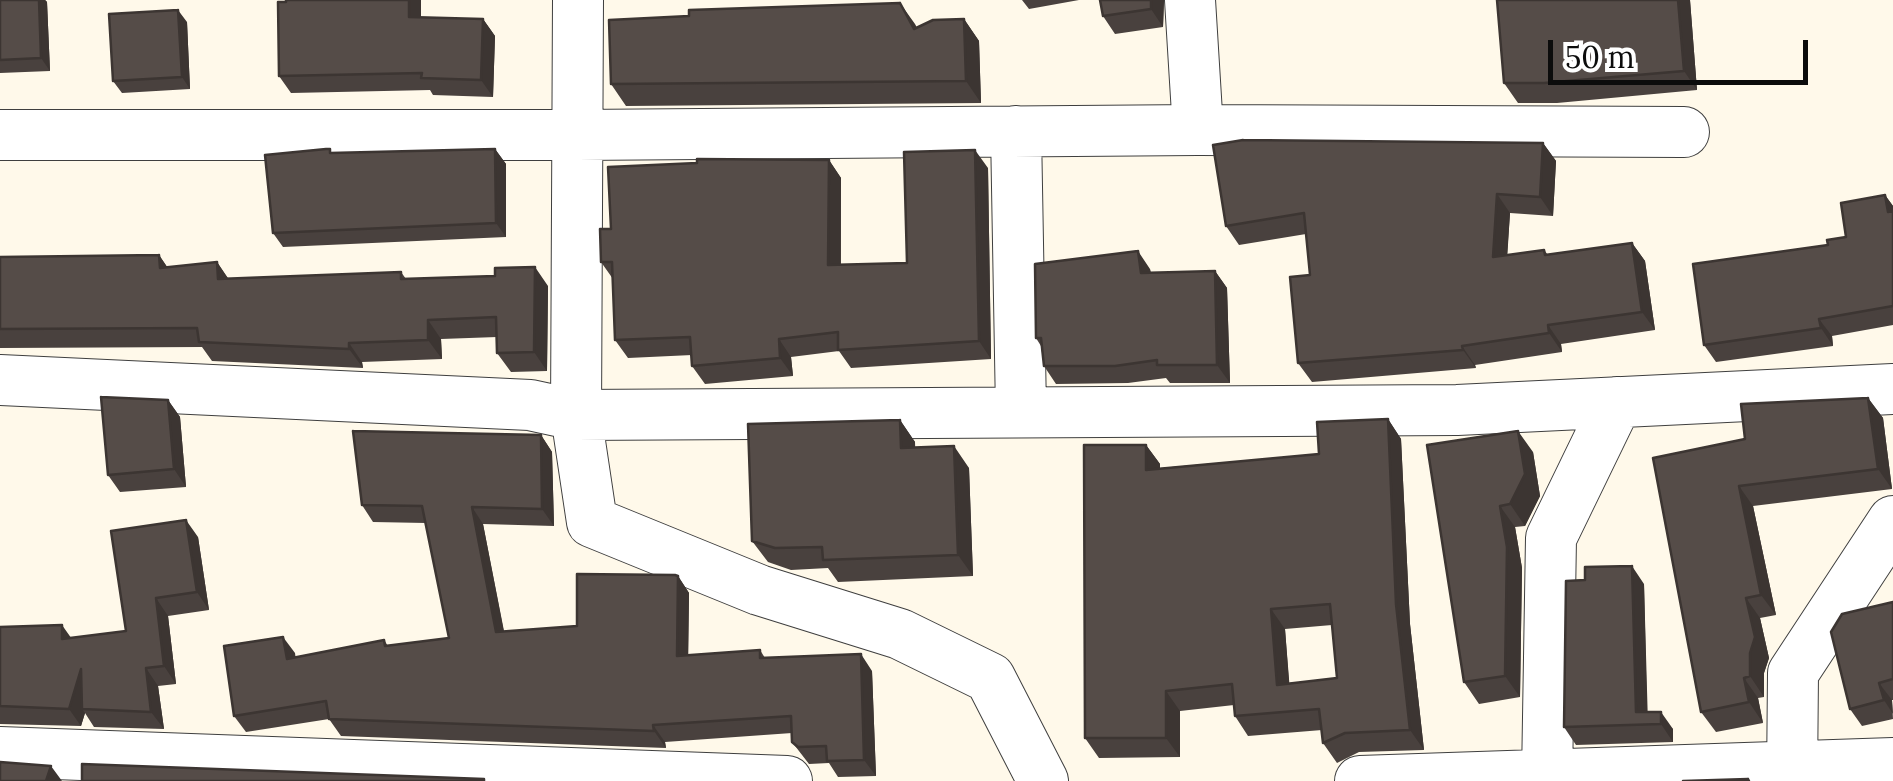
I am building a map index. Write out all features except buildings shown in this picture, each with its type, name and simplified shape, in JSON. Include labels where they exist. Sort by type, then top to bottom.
[{"type":"street","points":[[578,0],[576,415],[592,522],[759,590],[900,634],[990,678],[1043,781]]},
{"type":"street","points":[[1190,0],[1198,130]]},
{"type":"street","points":[[1016,131],[1021,411]]},
{"type":"street","points":[[0,135],[1684,132]]},
{"type":"street","points":[[0,380],[530,405],[576,415],[1457,410],[1893,389]]},
{"type":"street","points":[[1547,777],[1552,538],[1616,402]]},
{"type":"street","points":[[1791,774],[1793,673],[1893,522]]},
{"type":"street","points":[[0,752],[787,781]]},
{"type":"street","points":[[1360,781],[1791,774],[1893,763]]}]
